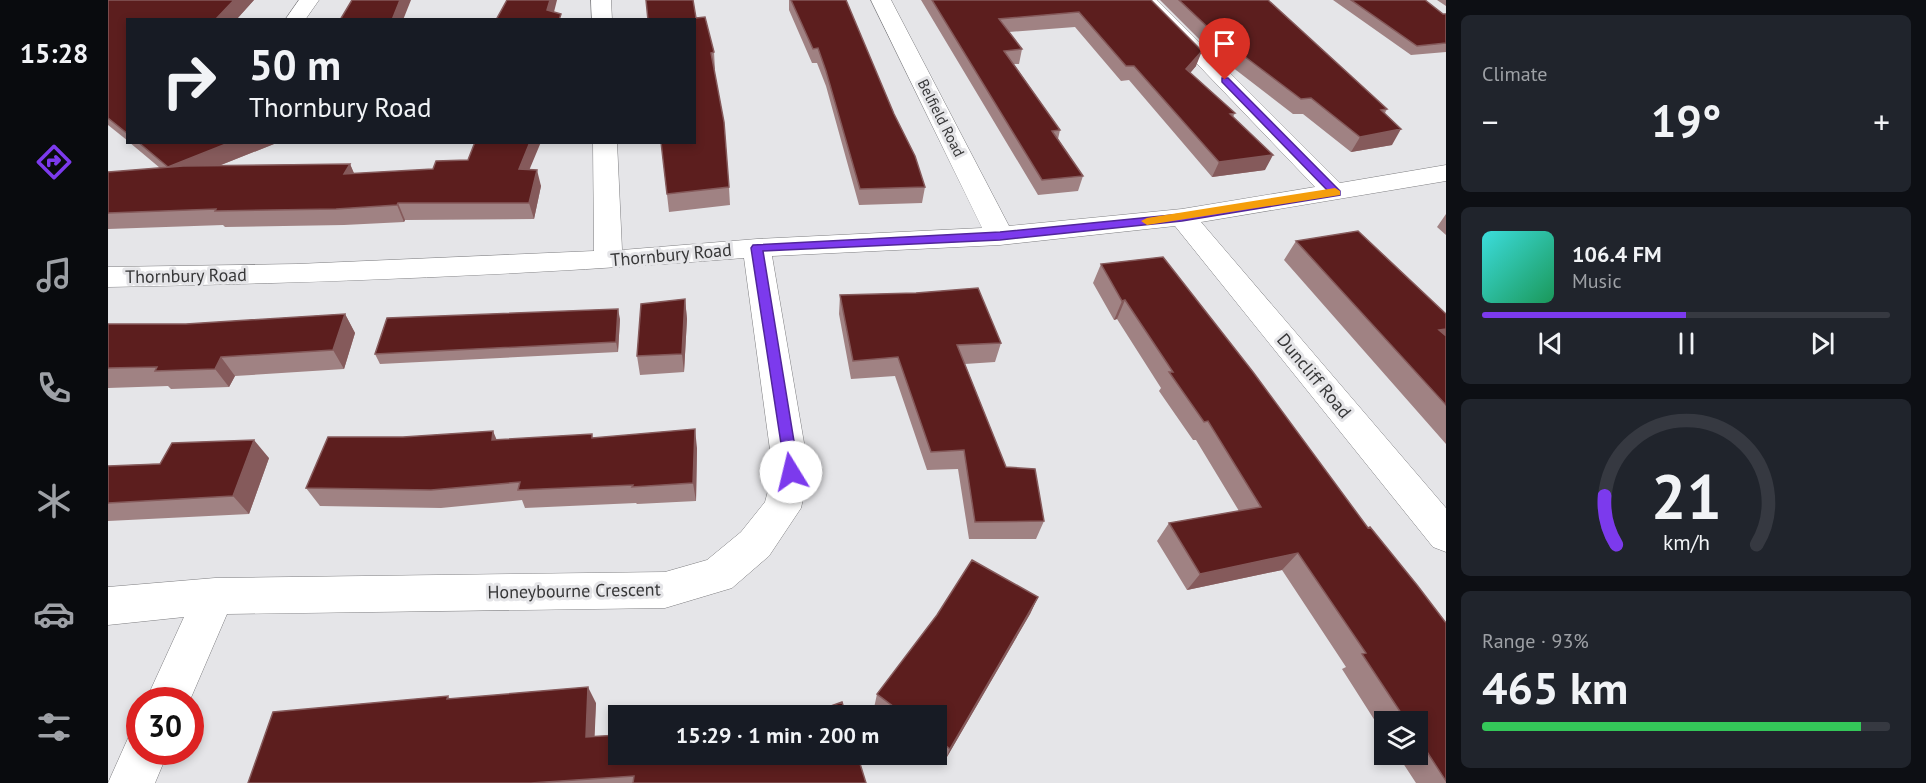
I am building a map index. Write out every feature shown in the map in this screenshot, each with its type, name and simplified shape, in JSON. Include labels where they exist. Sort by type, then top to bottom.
[{"type":"street","points":[[296,18],[309,0]]},
{"type":"street","points":[[601,0],[602,18]]},
{"type":"street","name":"Belfield Road","points":[[881,0],[1000,236]]},
{"type":"street","points":[[1146,0],[1336,193]]},
{"type":"street","points":[[605,144],[608,260]]},
{"type":"street","name":"Thornbury Road","points":[[108,277],[297,274],[608,260],[757,248],[1000,236],[1182,217],[1446,173]]},
{"type":"street","name":"Duncliff Road","points":[[1182,217],[1446,535]]},
{"type":"street","name":"Honeybourne Crescent","points":[[108,606],[215,596],[665,590],[718,575],[755,544],[782,508],[791,472],[757,248]]},
{"type":"street","points":[[174,687],[215,596]]},
{"type":"street","points":[[131,783],[139,765]]},
{"type":"building","points":[[108,0],[234,0],[217,18],[126,18],[126,132],[108,118]]},
{"type":"building","points":[[352,0],[400,0],[393,18],[341,18]]},
{"type":"building","points":[[507,0],[550,0],[547,10],[561,14],[560,18],[497,18]]},
{"type":"building","points":[[646,0],[693,0],[696,18],[648,18]]},
{"type":"building","points":[[791,0],[846,0],[894,114],[915,156],[925,187],[860,189],[818,48],[813,49]]},
{"type":"building","points":[[932,0],[1151,0],[1202,51],[1186,69],[1235,113],[1230,114],[1273,155],[1219,162],[1134,66],[1126,66],[1079,12],[999,19],[1022,49],[1004,51],[1060,130],[1052,131],[1083,176],[1042,180]]},
{"type":"building","points":[[1179,0],[1268,0],[1387,109],[1381,110],[1401,129],[1360,137],[1311,98],[1301,99],[1216,35]]},
{"type":"building","points":[[1351,0],[1425,0],[1446,14],[1446,43],[1417,46]]},
{"type":"building","points":[[705,17],[714,52],[711,53],[724,122],[729,187],[667,194],[661,144],[696,144],[696,18]]},
{"type":"building","points":[[140,144],[226,144],[168,167]]},
{"type":"building","points":[[474,144],[529,144],[519,169],[537,170],[529,203],[398,203],[397,205],[336,209],[215,211],[216,209],[108,213],[108,172],[183,166],[350,164],[344,174],[433,169],[436,161],[468,160]]},
{"type":"building","points":[[1358,231],[1446,314],[1446,329],[1439,330],[1446,336],[1446,405],[1296,241]]},
{"type":"building","points":[[1163,257],[1253,372],[1368,528],[1370,527],[1446,623],[1446,781],[1428,753],[1428,711],[1400,711],[1362,654],[1366,653],[1298,553],[1200,574],[1169,523],[1261,507],[1208,421],[1204,422],[1169,372],[1173,372],[1125,300],[1122,301],[1101,264]]},
{"type":"building","points":[[978,288],[1001,343],[957,345],[1006,467],[1035,469],[1044,521],[975,522],[964,450],[931,452],[898,357],[853,361],[840,295],[916,293]]},
{"type":"building","points":[[685,299],[682,354],[637,356],[641,304]]},
{"type":"building","points":[[618,309],[616,342],[375,354],[387,318]]},
{"type":"building","points":[[345,314],[333,350],[221,357],[215,369],[155,371],[157,367],[108,368],[108,324],[186,324]]},
{"type":"building","points":[[695,429],[693,483],[518,490],[520,482],[431,490],[306,488],[328,437],[403,437],[493,431],[492,440],[592,434],[592,438]]},
{"type":"building","points":[[254,440],[233,496],[108,503],[108,466],[160,464],[172,443]]},
{"type":"building","points":[[972,560],[1038,597],[950,749],[947,747],[947,705],[892,705],[877,694],[937,615]]},
{"type":"building","points":[[588,687],[586,737],[608,736],[608,765],[860,765],[866,783],[633,783],[634,776],[531,783],[248,783],[273,712],[448,696],[447,699]]},
{"type":"slow traffic","points":[[1147,221],[1335,192]]},
{"type":"route","points":[[791,472],[757,248],[1000,236],[1182,217],[1336,193],[1225,80]]}]
